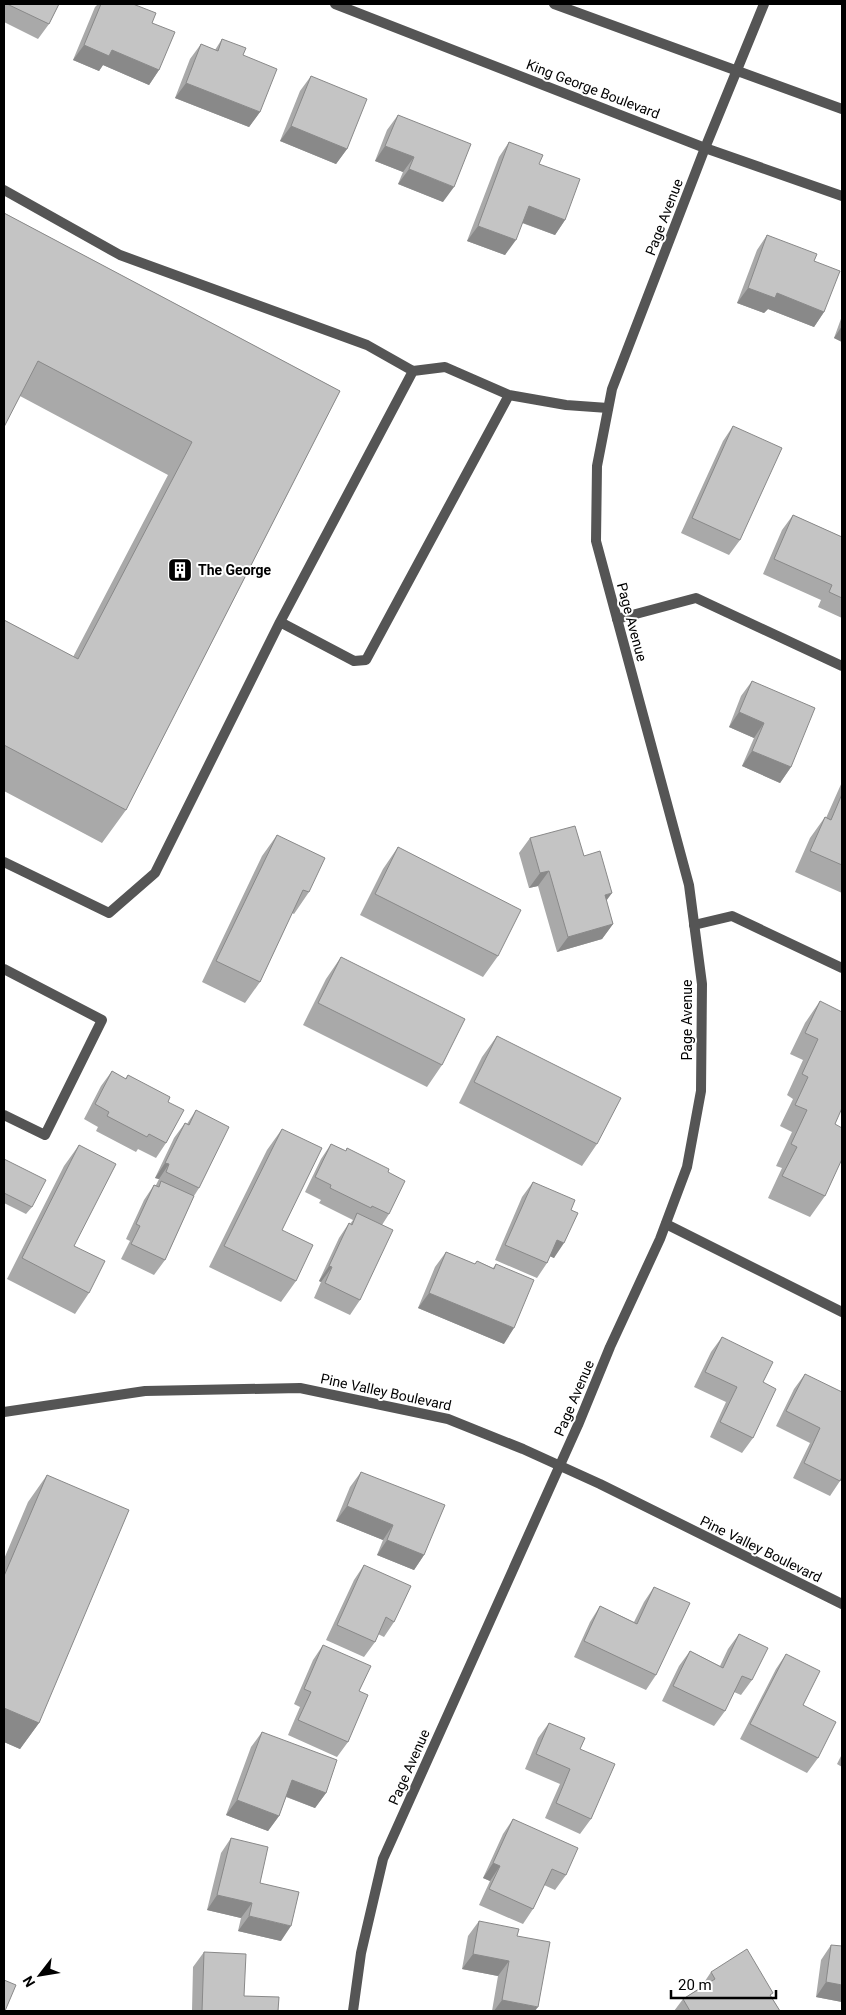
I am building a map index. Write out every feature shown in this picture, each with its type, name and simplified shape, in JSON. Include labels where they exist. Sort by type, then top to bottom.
[{"type":"street","name":"King George Boulevard","points":[[336,4],[705,148],[842,196]]},
{"type":"street","points":[[554,4],[842,109]]},
{"type":"street","name":"Page Avenue","points":[[353,2011],[361,1953],[383,1858],[666,1224],[687,1167],[701,1091],[702,984],[689,885],[596,541],[597,466],[612,389],[705,148],[764,4]]},
{"type":"street","points":[[4,190],[120,255],[367,345],[413,371],[444,367],[509,395],[566,405],[608,408]]},
{"type":"street","points":[[4,862],[109,913],[155,873],[280,622],[413,371]]},
{"type":"street","points":[[280,622],[354,661],[366,660],[509,395]]},
{"type":"street","points":[[617,619],[696,598],[842,666]]},
{"type":"street","points":[[694,925],[732,916],[842,968]]},
{"type":"street","points":[[4,969],[102,1020],[44,1135],[4,1115]]},
{"type":"street","points":[[666,1224],[842,1312]]},
{"type":"street","name":"Pine Valley Boulevard","points":[[4,1412],[145,1391],[300,1388],[448,1419],[559,1465],[842,1604]]},
{"type":"building","points":[[7,4],[59,4],[49,24]]},
{"type":"building","points":[[101,4],[133,4],[156,13],[152,23],[175,32],[159,70],[112,50],[109,56],[84,45]]},
{"type":"building","points":[[222,39],[246,48],[243,55],[277,69],[260,112],[186,83],[201,44],[218,51]]},
{"type":"building","points":[[311,76],[367,99],[347,149],[291,126]]},
{"type":"building","points":[[398,115],[471,144],[454,187],[409,169],[414,157],[385,146]]},
{"type":"building","points":[[509,142],[543,155],[539,164],[580,179],[565,220],[529,206],[516,240],[478,226]]},
{"type":"building","name":"The George","points":[[4,213],[340,391],[126,810],[4,745],[4,620],[78,659],[192,442],[38,361],[4,427]]},
{"type":"building","points":[[767,235],[817,254],[814,261],[840,271],[824,312],[777,293],[775,298],[748,288]]},
{"type":"building","points":[[733,426],[782,448],[740,540],[692,518]]},
{"type":"building","points":[[793,515],[842,537],[842,598],[829,592],[832,585],[774,559]]},
{"type":"building","points":[[752,681],[815,708],[791,767],[752,751],[764,723],[739,712]]},
{"type":"building","points":[[842,794],[842,865],[810,851],[825,817],[831,820]]},
{"type":"building","points":[[575,826],[584,856],[600,851],[612,893],[605,895],[613,924],[568,937],[549,871],[540,873],[530,838]]},
{"type":"building","points":[[277,835],[325,858],[309,892],[303,890],[260,982],[216,961]]},
{"type":"building","points":[[398,847],[521,910],[498,956],[375,894]]},
{"type":"building","points":[[341,957],[465,1019],[442,1065],[318,1003]]},
{"type":"building","points":[[820,1001],[842,1012],[842,1108],[835,1124],[842,1128],[842,1159],[825,1196],[782,1176],[797,1147],[791,1144],[807,1110],[795,1105],[808,1077],[802,1074],[818,1039],[805,1033]]},
{"type":"building","points":[[497,1036],[621,1098],[597,1144],[474,1082]]},
{"type":"building","points":[[112,1071],[126,1079],[128,1075],[170,1097],[168,1102],[184,1110],[166,1143],[149,1134],[147,1137],[107,1116],[109,1112],[95,1104]]},
{"type":"building","points":[[196,1110],[229,1127],[199,1188],[166,1172],[169,1164],[165,1163],[185,1123],[189,1125]]},
{"type":"building","points":[[282,1129],[322,1148],[282,1230],[313,1245],[296,1281],[224,1246]]},
{"type":"building","points":[[331,1144],[346,1151],[347,1148],[389,1169],[388,1172],[405,1181],[389,1214],[372,1206],[371,1208],[330,1188],[331,1185],[315,1177]]},
{"type":"building","points":[[79,1145],[116,1164],[74,1246],[105,1261],[89,1293],[22,1258]]},
{"type":"building","points":[[4,1159],[46,1180],[32,1207],[4,1193]]},
{"type":"building","points":[[161,1181],[194,1196],[165,1260],[131,1244],[140,1226],[136,1224],[154,1185],[159,1187]]},
{"type":"building","points":[[533,1182],[575,1200],[571,1210],[578,1213],[564,1243],[557,1240],[547,1263],[505,1245]]},
{"type":"building","points":[[357,1213],[393,1230],[360,1300],[325,1283],[332,1267],[329,1266],[349,1223],[352,1225]]},
{"type":"building","points":[[446,1252],[475,1264],[477,1261],[494,1269],[496,1264],[534,1280],[514,1328],[429,1293]]},
{"type":"building","points":[[722,1337],[773,1362],[763,1382],[776,1389],[753,1438],[720,1422],[737,1387],[705,1372]]},
{"type":"building","points":[[805,1374],[842,1392],[842,1477],[840,1481],[804,1463],[820,1428],[786,1411]]},
{"type":"building","points":[[361,1472],[445,1505],[424,1555],[387,1540],[393,1525],[347,1506]]},
{"type":"building","points":[[47,1475],[129,1510],[39,1723],[4,1708],[4,1576]]},
{"type":"building","points":[[364,1565],[411,1586],[394,1622],[386,1617],[375,1642],[337,1625]]},
{"type":"building","points":[[654,1587],[690,1603],[656,1675],[584,1641],[600,1606],[637,1624]]},
{"type":"building","points":[[739,1634],[768,1648],[752,1680],[742,1676],[725,1711],[673,1686],[690,1651],[723,1668]]},
{"type":"building","points":[[323,1645],[371,1666],[359,1691],[368,1695],[348,1742],[298,1720],[311,1692],[304,1689]]},
{"type":"building","points":[[786,1654],[820,1671],[803,1705],[836,1722],[818,1758],[750,1724]]},
{"type":"building","points":[[549,1723],[585,1738],[580,1749],[615,1764],[591,1819],[556,1803],[570,1769],[536,1754]]},
{"type":"building","points":[[262,1732],[337,1760],[326,1793],[292,1780],[279,1816],[237,1800]]},
{"type":"building","points":[[513,1819],[578,1848],[566,1875],[552,1869],[533,1909],[489,1889],[500,1866],[493,1863]]},
{"type":"building","points":[[231,1838],[268,1847],[260,1883],[299,1892],[291,1926],[249,1916],[252,1903],[217,1895]]},
{"type":"building","points":[[479,1921],[519,1929],[517,1936],[550,1942],[538,2007],[502,2000],[509,1961],[473,1954]]},
{"type":"building","points":[[831,1945],[842,1946],[842,1985],[826,1982]]},
{"type":"building","points":[[747,1949],[773,1993],[770,1995],[780,2011],[690,2011],[683,1999],[715,1979],[711,1972]]},
{"type":"building","points":[[204,1952],[246,1954],[244,1996],[279,1997],[278,2011],[202,2011]]},
{"type":"building","points":[[4,1980],[16,1985],[5,2011],[4,2011]]},
{"type":"place","name":"The George","points":[[180,570]]}]
